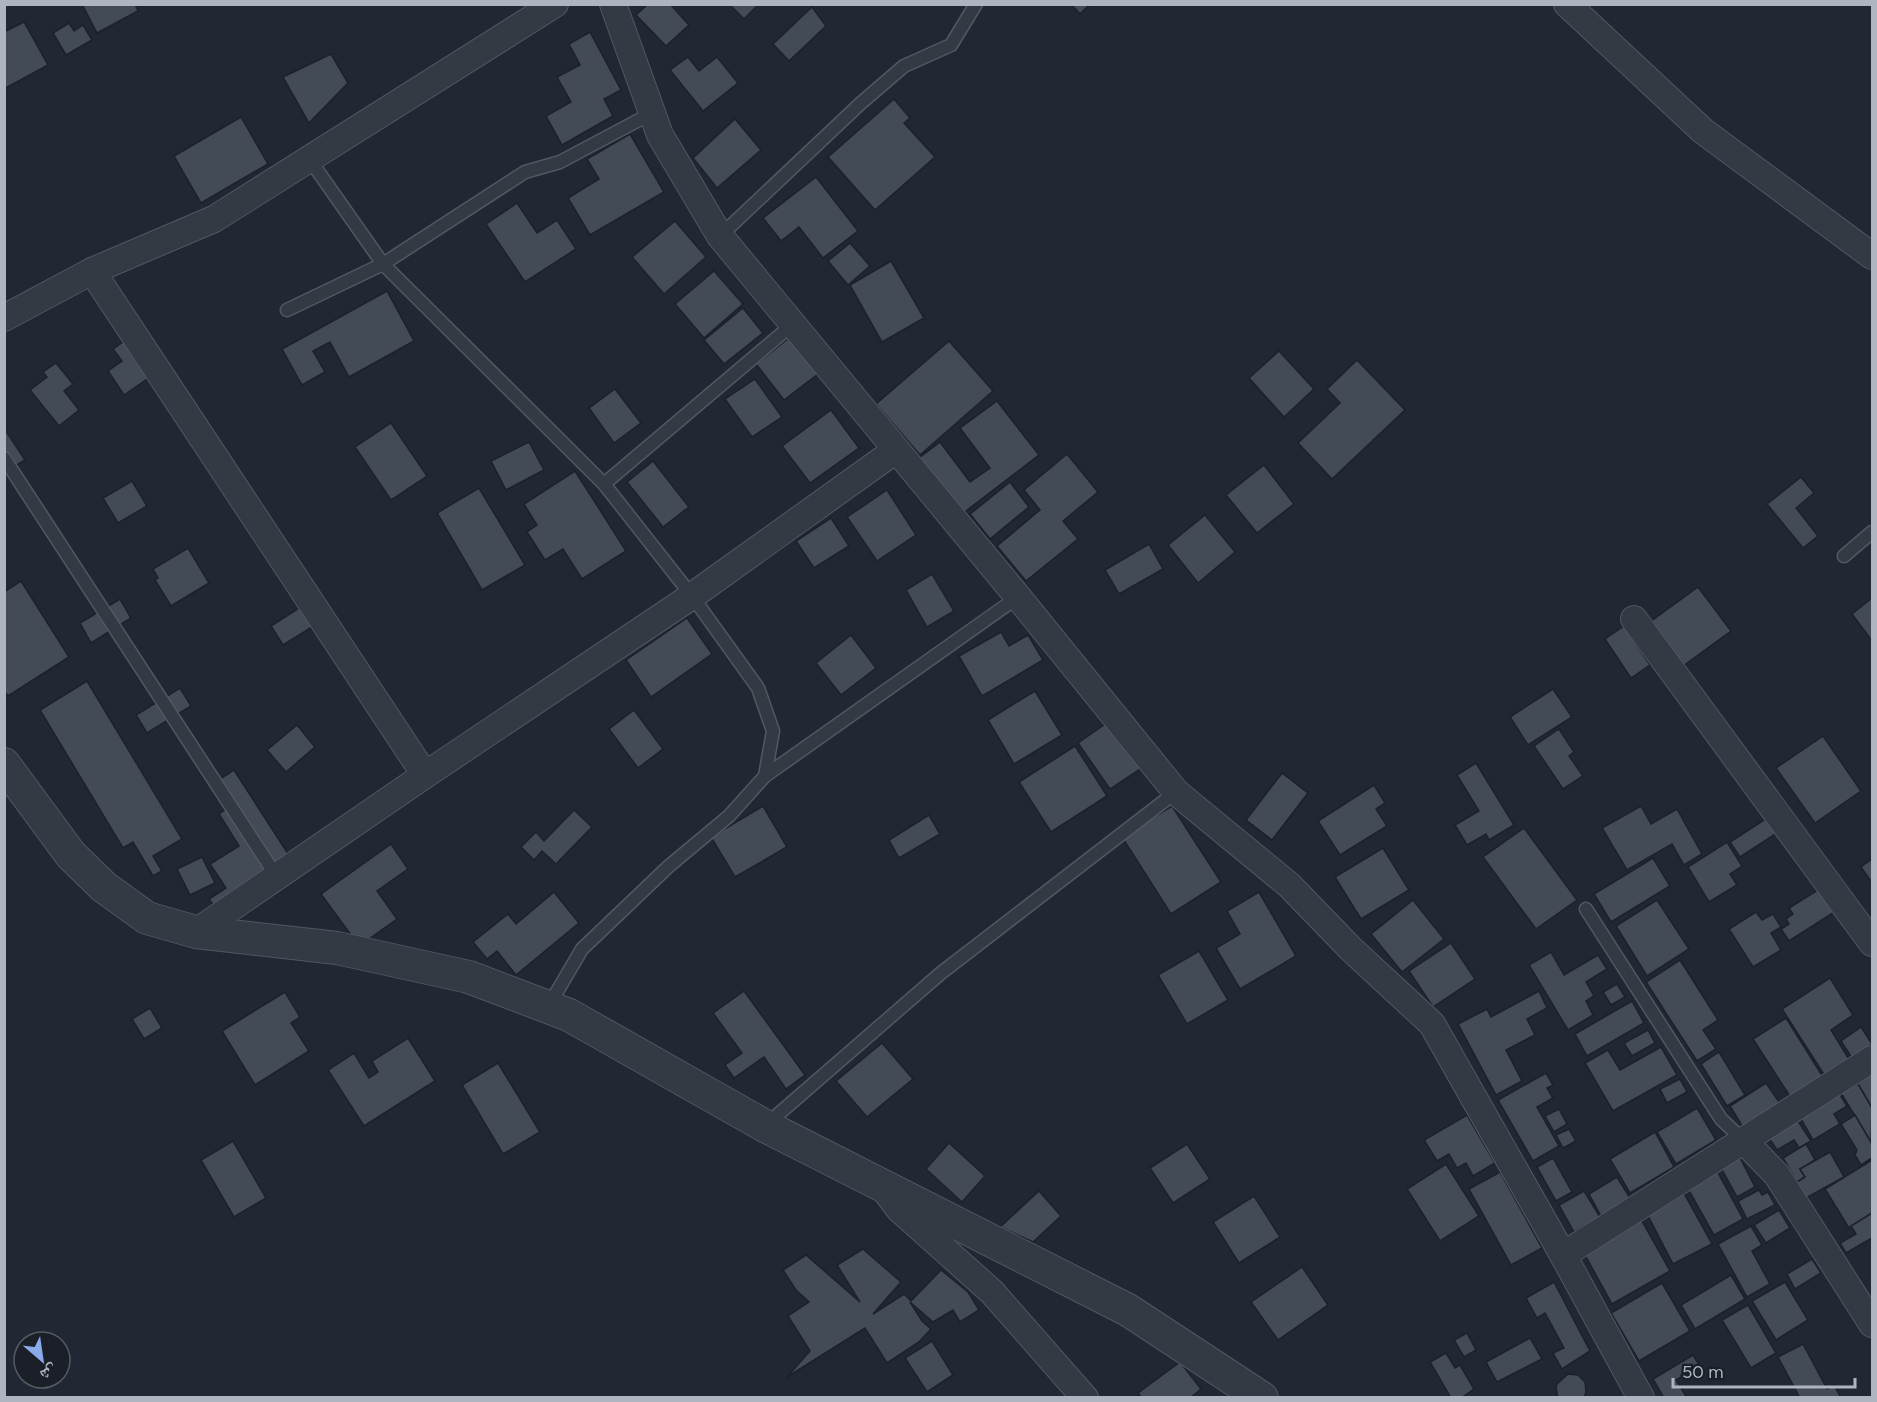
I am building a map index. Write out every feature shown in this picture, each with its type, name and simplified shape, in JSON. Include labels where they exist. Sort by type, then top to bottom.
[{"type":"street","points":[[4,318],[92,271],[214,219],[555,4]]},
{"type":"street","points":[[613,4],[660,135],[720,236],[1176,792],[1289,885],[1351,949],[1432,1024],[1641,1398]]},
{"type":"street","points":[[1567,4],[1703,131],[1872,256]]},
{"type":"street","points":[[92,271],[425,774]]},
{"type":"street","points":[[196,932],[425,774],[692,596],[896,450]]},
{"type":"street","points":[[1634,619],[1872,943]]},
{"type":"street","points":[[4,764],[71,855],[104,887],[147,918],[196,932],[337,948],[469,977],[569,1015],[765,1126],[1128,1310],[1262,1398]]},
{"type":"street","points":[[1563,1255],[1872,1059]]},
{"type":"street","points":[[1743,1140],[1777,1175],[1872,1324]]},
{"type":"street","points":[[882,1185],[899,1209],[992,1292],[1085,1398]]},
{"type":"lane","points":[[720,236],[861,103],[904,66],[951,45],[976,4]]},
{"type":"lane","points":[[287,310],[383,264],[525,172],[560,162],[652,113]]},
{"type":"lane","points":[[310,159],[383,264],[604,484],[692,596],[759,688],[773,731],[765,776]]},
{"type":"lane","points":[[604,484],[793,324]]},
{"type":"lane","points":[[4,459],[277,877]]},
{"type":"lane","points":[[1844,556],[1872,532]]},
{"type":"lane","points":[[548,1007],[582,949],[669,866],[729,816],[765,776],[1018,597]]},
{"type":"lane","points":[[765,1126],[941,973],[1176,792]]},
{"type":"lane","points":[[1586,909],[1721,1119],[1743,1140]]},
{"type":"building","points":[[82,4],[135,4],[138,11],[97,33]]},
{"type":"building","points":[[648,4],[670,4],[689,25],[666,46],[636,15]]},
{"type":"building","points":[[729,4],[759,4],[744,19]]},
{"type":"building","points":[[1071,4],[1090,4],[1080,14]]},
{"type":"building","points":[[812,7],[826,26],[789,61],[773,44]]},
{"type":"building","points":[[24,22],[48,65],[4,89],[4,32]]},
{"type":"building","points":[[69,23],[74,31],[83,25],[92,40],[66,55],[53,33]]},
{"type":"building","points":[[590,32],[621,90],[604,99],[613,116],[562,145],[546,116],[571,102],[557,77],[580,65],[569,44]]},
{"type":"building","points":[[331,54],[348,83],[309,123],[283,77]]},
{"type":"building","points":[[688,57],[699,71],[717,57],[738,83],[703,111],[670,70]]},
{"type":"building","points":[[894,99],[910,118],[904,123],[935,157],[875,210],[828,157]]},
{"type":"building","points":[[241,117],[268,164],[201,203],[174,156]]},
{"type":"building","points":[[735,119],[761,150],[717,188],[693,158]]},
{"type":"building","points":[[630,134],[664,192],[590,235],[568,198],[599,179],[587,159]]},
{"type":"building","points":[[816,177],[858,231],[823,258],[799,227],[781,241],[763,218]]},
{"type":"building","points":[[517,203],[537,233],[557,220],[576,249],[525,282],[486,224]]},
{"type":"building","points":[[675,221],[706,257],[664,294],[632,257]]},
{"type":"building","points":[[850,243],[870,266],[848,285],[828,261]]},
{"type":"building","points":[[891,261],[924,318],[882,342],[850,285]]},
{"type":"building","points":[[714,271],[743,304],[704,338],[675,304]]},
{"type":"building","points":[[387,291],[414,341],[349,377],[330,342],[313,351],[325,372],[302,385],[282,349]]},
{"type":"building","points":[[743,308],[763,333],[724,364],[704,340]]},
{"type":"building","points":[[136,333],[160,370],[124,395],[108,371],[122,361],[113,349]]},
{"type":"building","points":[[789,338],[818,374],[784,400],[756,364]]},
{"type":"building","points":[[949,341],[993,391],[920,455],[876,404]]},
{"type":"building","points":[[1279,351],[1314,389],[1284,417],[1249,378]]},
{"type":"building","points":[[1357,360],[1405,410],[1332,479],[1298,443],[1340,403],[1327,389]]},
{"type":"building","points":[[56,363],[73,384],[64,391],[79,410],[59,426],[30,390],[47,377],[43,372]]},
{"type":"building","points":[[755,379],[782,417],[752,437],[725,399]]},
{"type":"building","points":[[615,389],[641,423],[614,443],[589,408]]},
{"type":"building","points":[[997,401],[1039,455],[962,514],[919,458],[940,442],[970,482],[990,468],[960,428]]},
{"type":"building","points":[[831,410],[859,448],[810,483],[782,446]]},
{"type":"building","points":[[391,423],[427,476],[391,500],[355,447]]},
{"type":"building","points":[[4,428],[25,460],[4,473]]},
{"type":"building","points":[[529,442],[544,470],[506,490],[491,461]]},
{"type":"building","points":[[1067,454],[1098,492],[1063,521],[1078,539],[1026,581],[997,546],[1040,510],[1024,490]]},
{"type":"building","points":[[653,461],[689,507],[663,527],[627,482]]},
{"type":"building","points":[[1264,465],[1294,504],[1257,533],[1226,495]]},
{"type":"building","points":[[575,471],[626,551],[582,579],[563,549],[545,560],[527,532],[537,525],[524,504]]},
{"type":"building","points":[[1801,477],[1814,493],[1796,508],[1818,536],[1803,548],[1767,504]]},
{"type":"building","points":[[132,481],[147,506],[118,523],[103,498]]},
{"type":"building","points":[[1010,482],[1029,507],[990,539],[970,514]]},
{"type":"building","points":[[479,488],[525,565],[482,590],[437,513]]},
{"type":"building","points":[[887,490],[916,535],[877,561],[847,517]]},
{"type":"building","points":[[1205,515],[1235,552],[1198,583],[1168,545]]},
{"type":"building","points":[[831,518],[849,546],[814,568],[796,541]]},
{"type":"building","points":[[1149,544],[1163,569],[1119,594],[1105,570]]},
{"type":"building","points":[[188,548],[209,583],[171,606],[155,580],[158,578],[153,569]]},
{"type":"building","points":[[932,574],[954,611],[927,627],[906,590]]},
{"type":"building","points":[[21,581],[69,657],[8,696],[4,691],[4,592]]},
{"type":"building","points":[[1698,587],[1731,631],[1683,666],[1650,622]]},
{"type":"building","points":[[1872,598],[1872,641],[1852,614]]},
{"type":"building","points":[[120,599],[131,618],[91,643],[80,623]]},
{"type":"building","points":[[313,599],[325,619],[283,645],[271,626]]},
{"type":"building","points":[[687,618],[712,654],[651,697],[626,660]]},
{"type":"building","points":[[1624,626],[1650,665],[1631,678],[1605,639]]},
{"type":"building","points":[[1001,632],[1009,646],[1028,635],[1043,660],[982,696],[959,656]]},
{"type":"building","points":[[851,635],[876,668],[841,695],[816,663]]},
{"type":"building","points":[[87,681],[182,839],[153,856],[162,871],[153,876],[133,842],[123,848],[40,710]]},
{"type":"building","points":[[180,688],[191,706],[147,733],[136,715]]},
{"type":"building","points":[[1553,689],[1572,717],[1528,745],[1510,717]]},
{"type":"building","points":[[1035,691],[1062,735],[1014,764],[988,720]]},
{"type":"building","points":[[634,710],[663,749],[638,768],[609,729]]},
{"type":"building","points":[[1111,720],[1143,767],[1110,789],[1078,743]]},
{"type":"building","points":[[297,725],[315,747],[286,772],[267,750]]},
{"type":"building","points":[[1559,729],[1574,752],[1569,756],[1583,776],[1563,789],[1534,746]]},
{"type":"building","points":[[1823,736],[1861,791],[1815,823],[1776,768]]},
{"type":"building","points":[[1075,746],[1107,796],[1051,832],[1019,782]]},
{"type":"building","points":[[1476,763],[1514,825],[1489,840],[1486,834],[1467,845],[1455,825],[1479,811],[1457,775]]},
{"type":"building","points":[[234,770],[294,863],[218,913],[209,899],[226,888],[210,864],[239,846],[219,814],[228,808],[213,784]]},
{"type":"building","points":[[1282,773],[1308,793],[1272,840],[1246,820]]},
{"type":"building","points":[[1374,785],[1385,803],[1376,809],[1387,826],[1340,855],[1318,821]]},
{"type":"building","points":[[763,806],[787,847],[735,877],[711,837]]},
{"type":"building","points":[[1172,806],[1221,882],[1171,914],[1122,837]]},
{"type":"building","points":[[1641,806],[1651,824],[1677,809],[1702,854],[1684,865],[1672,844],[1627,870],[1602,828]]},
{"type":"building","points":[[574,810],[592,827],[556,864],[542,851],[534,860],[521,847],[536,832],[544,841]]},
{"type":"building","points":[[929,815],[940,834],[899,858],[889,840]]},
{"type":"building","points":[[1767,818],[1777,833],[1740,857],[1730,842]]},
{"type":"building","points":[[1524,828],[1577,900],[1536,929],[1483,857]]},
{"type":"building","points":[[1727,842],[1742,866],[1730,874],[1737,885],[1709,902],[1688,867]]},
{"type":"building","points":[[391,844],[408,869],[377,891],[397,919],[359,946],[321,894]]},
{"type":"building","points":[[1383,848],[1409,890],[1361,919],[1335,877]]},
{"type":"building","points":[[202,857],[215,883],[190,895],[177,869]]},
{"type":"building","points":[[1653,858],[1670,886],[1611,922],[1594,894]]},
{"type":"building","points":[[1872,859],[1872,883],[1861,867]]},
{"type":"building","points":[[1821,888],[1836,911],[1789,941],[1781,929],[1789,924],[1786,919],[1793,914],[1789,908]]},
{"type":"building","points":[[554,892],[579,923],[516,975],[497,951],[487,959],[473,942],[508,914],[516,924]]},
{"type":"building","points":[[1259,892],[1296,956],[1240,989],[1216,948],[1240,934],[1227,911]]},
{"type":"building","points":[[1413,900],[1444,939],[1402,972],[1371,934]]},
{"type":"building","points":[[1657,900],[1689,949],[1647,976],[1616,926]]},
{"type":"building","points":[[1756,912],[1762,920],[1773,914],[1781,927],[1771,933],[1781,950],[1753,967],[1729,929]]},
{"type":"building","points":[[1451,943],[1475,979],[1433,1007],[1409,971]]},
{"type":"building","points":[[1199,951],[1228,1000],[1187,1024],[1158,975]]},
{"type":"building","points":[[1551,952],[1564,975],[1598,955],[1607,969],[1586,982],[1594,996],[1586,1001],[1593,1015],[1568,1030],[1529,965]]},
{"type":"building","points":[[1680,960],[1718,1020],[1703,1030],[1716,1049],[1697,1061],[1646,982]]},
{"type":"building","points":[[1830,978],[1853,1015],[1831,1030],[1850,1061],[1825,1076],[1782,1009]]},
{"type":"building","points":[[1617,984],[1625,997],[1611,1005],[1603,992]]},
{"type":"building","points":[[744,991],[805,1075],[786,1089],[764,1057],[734,1078],[725,1065],[742,1053],[713,1013]]},
{"type":"building","points":[[1539,991],[1547,1008],[1527,1019],[1535,1035],[1506,1050],[1522,1081],[1496,1095],[1458,1024],[1487,1009],[1491,1017]]},
{"type":"building","points":[[285,992],[300,1017],[291,1023],[309,1051],[255,1085],[222,1031]]},
{"type":"building","points":[[1632,1001],[1644,1023],[1587,1056],[1575,1034]]},
{"type":"building","points":[[150,1008],[162,1028],[144,1039],[132,1019]]},
{"type":"building","points":[[1786,1018],[1823,1077],[1791,1098],[1753,1039]]},
{"type":"building","points":[[1861,1027],[1872,1044],[1852,1058],[1841,1041]]},
{"type":"building","points":[[1648,1030],[1655,1043],[1632,1056],[1624,1043]]},
{"type":"building","points":[[408,1038],[435,1081],[364,1126],[328,1070],[354,1053],[369,1078],[378,1072],[372,1061]]},
{"type":"building","points":[[882,1043],[913,1079],[867,1117],[836,1081]]},
{"type":"building","points":[[1661,1047],[1677,1075],[1613,1111],[1585,1063],[1608,1050],[1620,1070]]},
{"type":"building","points":[[1719,1052],[1745,1095],[1727,1106],[1701,1064]]},
{"type":"building","points":[[498,1063],[540,1132],[503,1154],[462,1085]]},
{"type":"building","points":[[1546,1073],[1553,1085],[1547,1088],[1553,1098],[1537,1107],[1559,1146],[1533,1161],[1498,1100]]},
{"type":"building","points":[[1872,1074],[1872,1108],[1858,1084]]},
{"type":"building","points":[[1680,1079],[1687,1092],[1667,1103],[1660,1089]]},
{"type":"building","points":[[1766,1083],[1781,1105],[1744,1129],[1730,1106]]},
{"type":"building","points":[[1858,1084],[1872,1108],[1871,1142],[1841,1093]]},
{"type":"building","points":[[1839,1093],[1847,1106],[1834,1114],[1840,1124],[1813,1140],[1799,1115]]},
{"type":"building","points":[[1697,1108],[1716,1140],[1676,1164],[1657,1132]]},
{"type":"building","points":[[1559,1109],[1567,1124],[1554,1132],[1545,1116]]},
{"type":"building","points":[[1467,1115],[1495,1163],[1473,1176],[1466,1163],[1457,1168],[1449,1154],[1437,1161],[1424,1140]]},
{"type":"building","points":[[1855,1115],[1872,1144],[1872,1158],[1861,1165],[1855,1155],[1857,1150],[1841,1124]]},
{"type":"building","points":[[1796,1118],[1811,1141],[1799,1148],[1794,1140],[1777,1150],[1767,1135]]},
{"type":"building","points":[[1569,1129],[1576,1141],[1563,1148],[1556,1135]]},
{"type":"building","points":[[1655,1132],[1674,1167],[1630,1193],[1610,1159]]},
{"type":"building","points":[[233,1141],[266,1198],[234,1217],[201,1160]]},
{"type":"building","points":[[949,1143],[985,1176],[962,1202],[926,1169]]},
{"type":"building","points":[[1187,1144],[1210,1179],[1173,1203],[1150,1168]]},
{"type":"building","points":[[1806,1144],[1815,1160],[1800,1169],[1805,1177],[1797,1182],[1783,1158]]},
{"type":"building","points":[[1830,1152],[1844,1177],[1806,1198],[1797,1182],[1805,1177],[1800,1169]]},
{"type":"building","points":[[1738,1154],[1755,1187],[1737,1197],[1719,1164]]},
{"type":"building","points":[[1553,1158],[1572,1192],[1556,1201],[1537,1167]]},
{"type":"building","points":[[1872,1160],[1872,1213],[1849,1228],[1825,1189]]},
{"type":"building","points":[[1446,1164],[1479,1216],[1440,1241],[1407,1189]]},
{"type":"building","points":[[1716,1169],[1743,1219],[1714,1235],[1686,1185]]},
{"type":"building","points":[[1500,1172],[1542,1248],[1511,1265],[1469,1189]]},
{"type":"building","points":[[1617,1177],[1630,1198],[1601,1216],[1589,1194]]},
{"type":"building","points":[[1681,1188],[1712,1244],[1673,1264],[1644,1208]]},
{"type":"building","points":[[1759,1190],[1762,1195],[1768,1192],[1775,1205],[1747,1219],[1738,1201]]},
{"type":"building","points":[[1039,1191],[1061,1216],[1033,1242],[1000,1227]]},
{"type":"building","points":[[1584,1191],[1600,1217],[1574,1232],[1559,1205]]},
{"type":"building","points":[[1254,1196],[1280,1237],[1239,1263],[1213,1222]]},
{"type":"building","points":[[1779,1210],[1790,1228],[1766,1243],[1754,1225]]},
{"type":"building","points":[[1872,1213],[1872,1238],[1846,1253],[1840,1243],[1856,1234],[1851,1226]]},
{"type":"building","points":[[1638,1214],[1670,1271],[1612,1304],[1580,1246]]},
{"type":"building","points":[[1751,1226],[1762,1245],[1752,1251],[1770,1284],[1747,1297],[1718,1244]]},
{"type":"building","points":[[863,1249],[901,1282],[873,1314],[904,1294],[911,1301],[941,1270],[968,1292],[979,1310],[960,1322],[953,1310],[933,1322],[910,1302],[922,1321],[931,1329],[919,1342],[887,1363],[865,1328],[787,1377],[810,1351],[788,1316],[809,1302],[796,1290],[783,1270],[806,1255],[860,1302],[837,1265]]},
{"type":"building","points":[[1812,1259],[1821,1273],[1795,1289],[1787,1274]]},
{"type":"building","points":[[1302,1267],[1328,1305],[1278,1340],[1251,1302]]},
{"type":"building","points":[[1731,1275],[1745,1299],[1695,1329],[1681,1305]]},
{"type":"building","points":[[1554,1282],[1590,1351],[1562,1369],[1553,1353],[1564,1348],[1545,1313],[1537,1318],[1526,1298]]},
{"type":"building","points":[[1785,1282],[1808,1320],[1776,1340],[1752,1301]]},
{"type":"building","points":[[1662,1283],[1690,1331],[1639,1361],[1611,1313]]},
{"type":"building","points":[[1748,1305],[1776,1353],[1751,1368],[1722,1320]]},
{"type":"building","points":[[1467,1333],[1476,1350],[1464,1357],[1454,1340]]},
{"type":"building","points":[[1530,1338],[1542,1359],[1497,1382],[1486,1362]]},
{"type":"building","points":[[932,1341],[953,1375],[927,1392],[905,1358]]},
{"type":"building","points":[[1803,1344],[1827,1389],[1834,1385],[1841,1398],[1800,1398],[1778,1357]]},
{"type":"building","points":[[1446,1353],[1455,1368],[1460,1365],[1474,1389],[1461,1398],[1451,1398],[1430,1362]]},
{"type":"building","points":[[1693,1355],[1700,1366],[1676,1380],[1687,1398],[1664,1398],[1653,1379]]},
{"type":"building","points":[[1180,1362],[1201,1389],[1190,1398],[1142,1398],[1138,1393]]},
{"type":"building","points":[[1568,1374],[1578,1375],[1585,1382],[1584,1398],[1558,1398],[1557,1384]]}]
